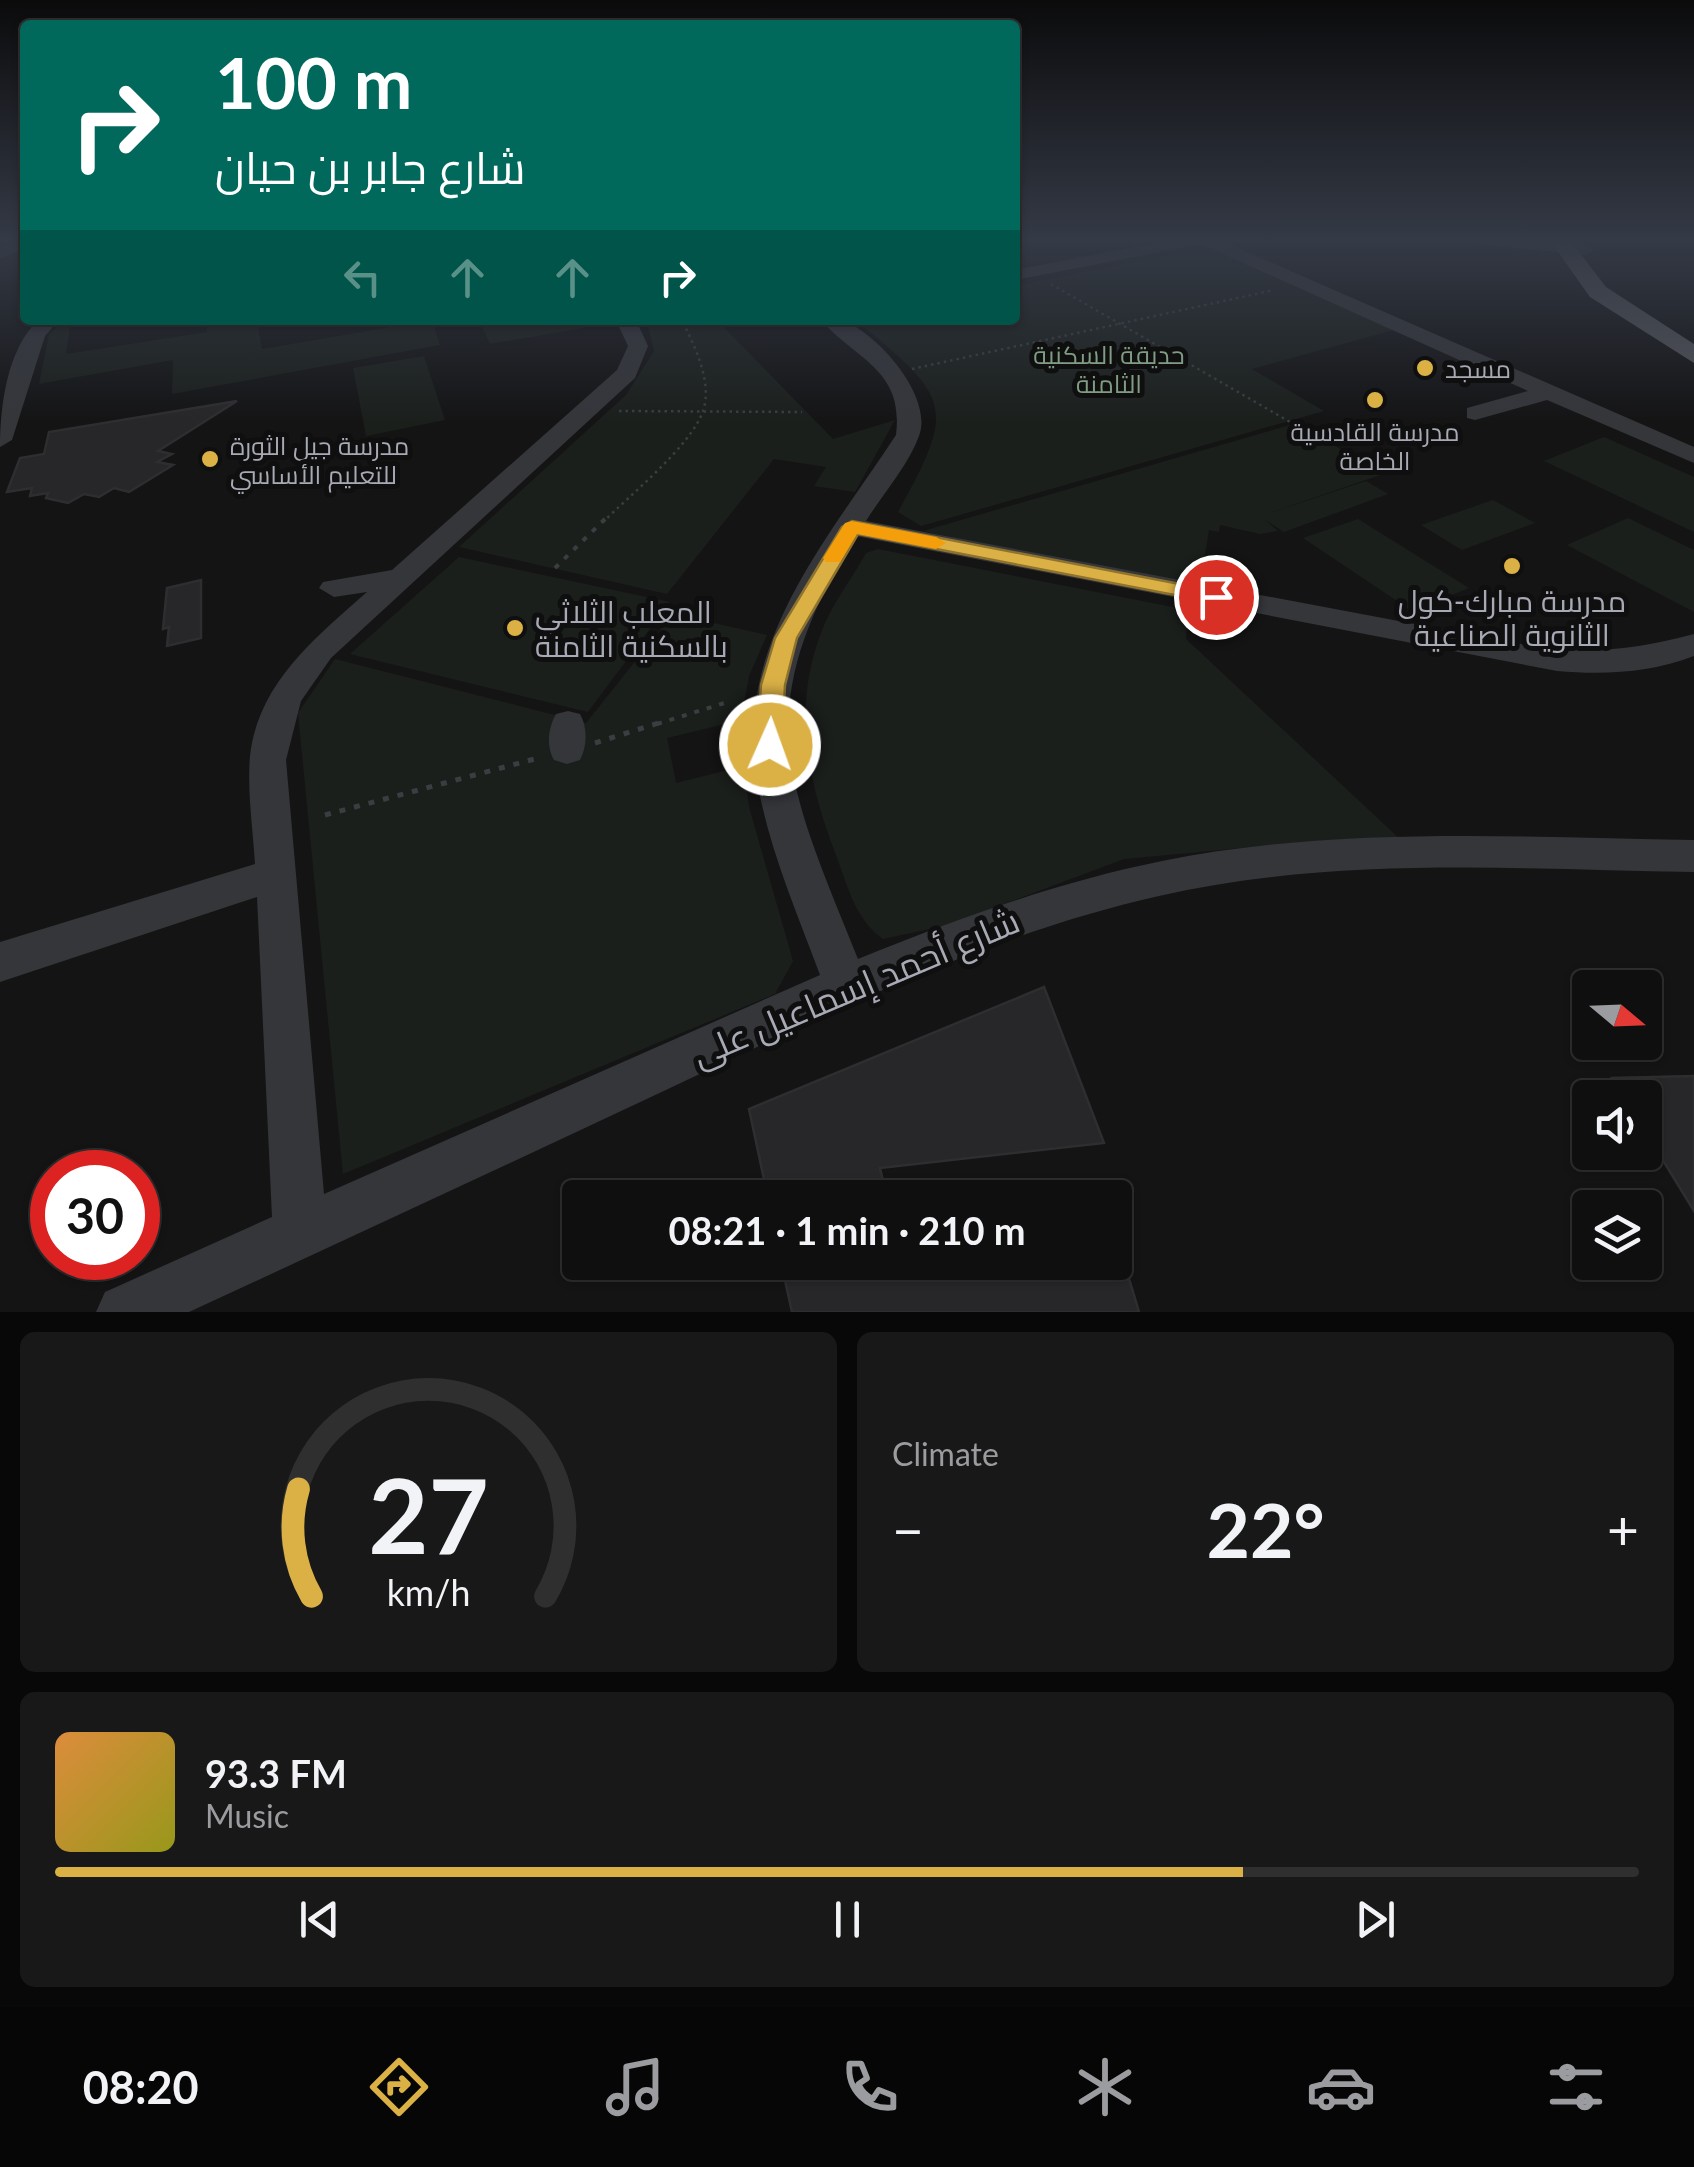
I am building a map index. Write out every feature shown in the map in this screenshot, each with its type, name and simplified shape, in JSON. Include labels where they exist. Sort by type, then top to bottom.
[{"type":"main road","points":[[1608,300],[1694,356]]},
{"type":"main road","points":[[1632,300],[1694,342]]},
{"type":"street","points":[[1343,300],[1694,456]]},
{"type":"street","points":[[0,440],[36,325]]},
{"type":"street","points":[[837,325],[893,373],[910,404],[908,435],[786,638],[769,714],[770,745],[784,812],[846,985]]},
{"type":"street","points":[[300,1232],[268,760],[275,720],[305,666],[619,382],[624,342]]},
{"type":"street","points":[[1474,413],[1549,392]]},
{"type":"street","points":[[502,458],[541,452]]},
{"type":"street","points":[[852,527],[1537,658],[1618,663],[1666,655],[1694,644]]},
{"type":"street","points":[[334,588],[402,577]]},
{"type":"street","name":"شارع أحمد إسماعيل على","points":[[125,1312],[846,985],[1021,915],[1165,878],[1235,866],[1378,854],[1694,856]]},
{"type":"street","points":[[0,962],[277,874]]},
{"type":"path","points":[[1074,300],[1290,422]]},
{"type":"path","points":[[893,373],[1229,300]]},
{"type":"path","points":[[555,568],[700,422],[705,380],[684,325]]},
{"type":"path","points":[[614,410],[802,412]]},
{"type":"path","points":[[325,815],[567,737],[731,701]]},
{"type":"green space","name":"حديقة السكنية الثامنة","points":[[1020,300],[1327,300],[1394,330],[1252,369],[1324,411],[921,526],[898,512],[929,450],[935,408],[928,390],[861,325],[1020,325]]},
{"type":"green space","points":[[59,325],[70,325],[66,354],[207,332],[207,325],[258,325],[262,349],[403,325],[434,325],[440,345],[172,394],[173,360],[39,384],[49,334]]},
{"type":"green space","points":[[481,325],[584,328],[490,344]]},
{"type":"green space","points":[[648,325],[722,325],[833,439],[895,420],[855,492],[814,486],[826,467],[774,459],[667,594],[459,547],[626,395],[654,351]]},
{"type":"green space","points":[[424,356],[445,420],[366,436],[353,368]]},
{"type":"green space","points":[[1297,423],[1383,474],[1258,517],[1366,481],[1388,494],[1284,532],[1264,519],[1278,531],[1260,534],[1220,525],[1219,532],[1209,530],[1201,579],[1212,585],[1212,593],[923,531]]},
{"type":"green space","points":[[1604,437],[1694,477],[1694,532],[1544,461]]},
{"type":"green space","points":[[1493,500],[1535,523],[1462,550],[1421,525]]},
{"type":"green space","points":[[1628,518],[1694,550],[1694,612],[1567,545]]},
{"type":"green space","points":[[1358,519],[1469,588],[1412,611],[1303,538]]},
{"type":"green space","points":[[878,549],[1188,610],[1186,639],[1402,841],[1327,840],[1124,859],[948,925],[883,939],[854,902],[826,828],[811,773],[806,717],[812,661],[825,623],[866,553]]},
{"type":"green space","name":"المعلب الثلاثي بالسكنية الثامنة","points":[[459,557],[670,602],[588,712],[350,654]]},
{"type":"green space","points":[[673,614],[767,635],[749,676],[741,720],[667,738],[676,783],[744,766],[749,807],[793,961],[775,994],[343,1174],[298,713],[335,659],[586,723]]},
{"type":"building","points":[[237,401],[158,451],[172,454],[157,462],[173,465],[129,492],[114,488],[99,497],[84,494],[68,503],[46,498],[48,493],[30,496],[32,488],[7,492],[20,458],[44,454],[49,432]]},
{"type":"building","points":[[201,580],[201,638],[167,646],[169,627],[163,629],[167,588]]},
{"type":"building","points":[[1044,987],[1104,1143],[880,1168],[883,1180],[764,1180],[749,1109]]},
{"type":"building","points":[[1694,1076],[1694,1211],[1662,1159],[1662,1080],[1612,1078]]},
{"type":"building","points":[[785,1280],[1129,1280],[1139,1312],[792,1312]]},
{"type":"slow traffic","points":[[833,558],[852,527],[936,543]]},
{"type":"place","name":"مسجد","points":[[1425,368]]},
{"type":"place","name":"مدرسة القادسية الخاصة","points":[[1375,400]]},
{"type":"place","name":"مدرسة جيل الثورة للتعليم الأساسي","points":[[210,459]]},
{"type":"place","name":"مدرسة مبارك-كول الثانوية الصناعية","points":[[1512,566]]},
{"type":"place","name":"المعلب الثلاثي بالسكنية الثامنة","points":[[515,628]]},
{"type":"route","points":[[770,745],[773,685],[786,638],[852,527],[1216,597]]}]
